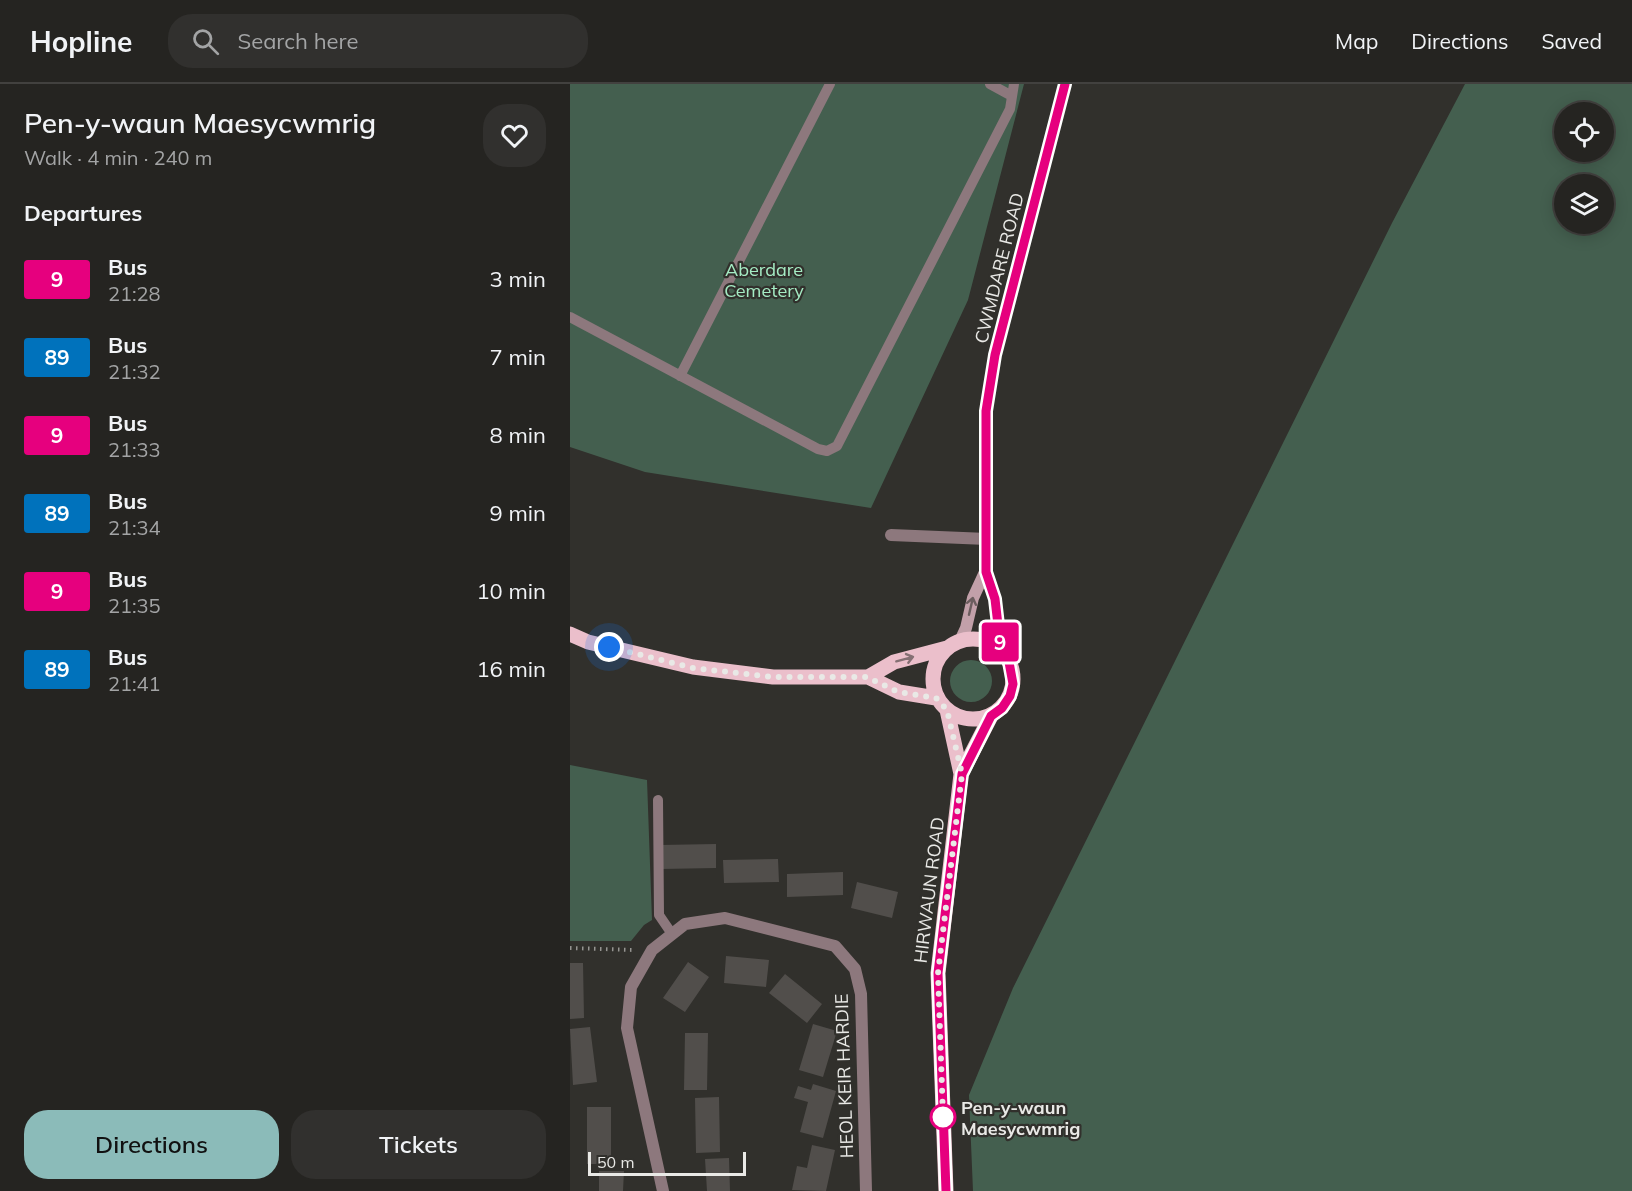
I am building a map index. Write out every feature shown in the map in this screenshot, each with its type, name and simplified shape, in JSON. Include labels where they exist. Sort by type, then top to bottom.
[{"type":"main road","name":"CWMDARE ROAD","points":[[1001,651],[995,599],[986,572],[986,411],[995,355],[1065,84]]},
{"type":"main road","name":"CWMDARE ROAD","points":[[953,645],[966,628],[973,598],[986,572]]},
{"type":"main road","points":[[570,634],[588,642],[693,668],[773,677],[867,677],[898,692],[936,698]]},
{"type":"main road","points":[[867,677],[894,662],[953,645],[983,640],[1001,651],[1009,662],[1013,684],[1010,696],[1002,708],[991,716],[970,720],[947,710],[936,698],[932,678],[934,668],[953,645]]},
{"type":"main road","name":"HIRWAUN ROAD","points":[[947,710],[962,774]]},
{"type":"main road","name":"HIRWAUN ROAD","points":[[946,1191],[938,973],[962,774],[991,716]]},
{"type":"street","points":[[891,535],[987,538]]},
{"type":"street","name":"HEOL KEIR HARDIE","points":[[663,1191],[627,1028],[631,987],[652,950],[685,924],[725,918],[835,946],[855,969],[861,994],[866,1191]]},
{"type":"lane","points":[[680,376],[830,84]]},
{"type":"lane","points":[[990,84],[1012,96]]},
{"type":"lane","points":[[570,317],[818,449],[827,451],[837,446],[1010,109],[1014,84]]},
{"type":"lane","points":[[658,800],[658,915],[672,934]]},
{"type":"path","points":[[570,948],[652,950]]},
{"type":"green space","name":"Aberdare Cemetery","points":[[570,84],[1024,84],[968,300],[871,508],[645,472],[570,447]]},
{"type":"green space","points":[[1465,84],[1632,84],[1632,1191],[973,1191],[969,1095],[1013,988],[1392,223]]},
{"type":"green space","points":[[971,660],[979,661],[986,666],[991,673],[991,689],[986,696],[979,701],[971,702],[963,701],[956,696],[951,689],[950,681],[951,673],[956,666],[963,661]]},
{"type":"green space","points":[[570,765],[647,780],[652,920],[644,925],[631,941],[570,941]]},
{"type":"building","points":[[716,844],[716,868],[661,869],[660,845]]},
{"type":"building","points":[[778,859],[779,882],[724,883],[723,860]]},
{"type":"building","points":[[843,872],[843,895],[787,897],[787,874]]},
{"type":"building","points":[[857,882],[898,892],[892,918],[851,908]]},
{"type":"building","points":[[726,956],[769,960],[766,987],[724,983]]},
{"type":"building","points":[[688,962],[709,977],[685,1012],[663,998]]},
{"type":"building","points":[[570,963],[583,963],[584,1018],[570,1019]]},
{"type":"building","points":[[785,974],[822,1004],[807,1023],[769,993]]},
{"type":"building","points":[[813,1024],[837,1031],[823,1077],[799,1070]]},
{"type":"building","points":[[590,1027],[597,1082],[573,1085],[570,1029]]},
{"type":"building","points":[[685,1033],[708,1033],[707,1090],[684,1090]]},
{"type":"building","points":[[813,1084],[836,1091],[823,1138],[800,1132],[808,1102],[794,1098],[798,1086],[811,1090]]},
{"type":"building","points":[[719,1097],[720,1152],[696,1153],[695,1098]]},
{"type":"building","points":[[587,1107],[611,1107],[611,1164],[587,1164]]},
{"type":"building","points":[[812,1145],[835,1150],[826,1191],[792,1190],[797,1166],[807,1168]]},
{"type":"building","points":[[729,1158],[730,1191],[707,1191],[705,1159]]},
{"type":"building","points":[[599,1171],[624,1171],[623,1191],[599,1191]]},
{"type":"bus line","name":"9","points":[[946,1191],[938,973],[962,774],[981,733],[991,716],[1002,708],[1010,696],[1013,684],[1013,673],[1009,662],[1001,651],[995,599],[986,572],[986,411],[995,355],[1065,84]]},
{"type":"place","name":"Pen-y-waun Maesycwmrig","points":[[943,1117]]},
{"type":"route","points":[[609,647],[693,668],[773,677],[867,677],[898,692],[936,698],[947,710],[962,774],[938,973],[943,1117]]}]
